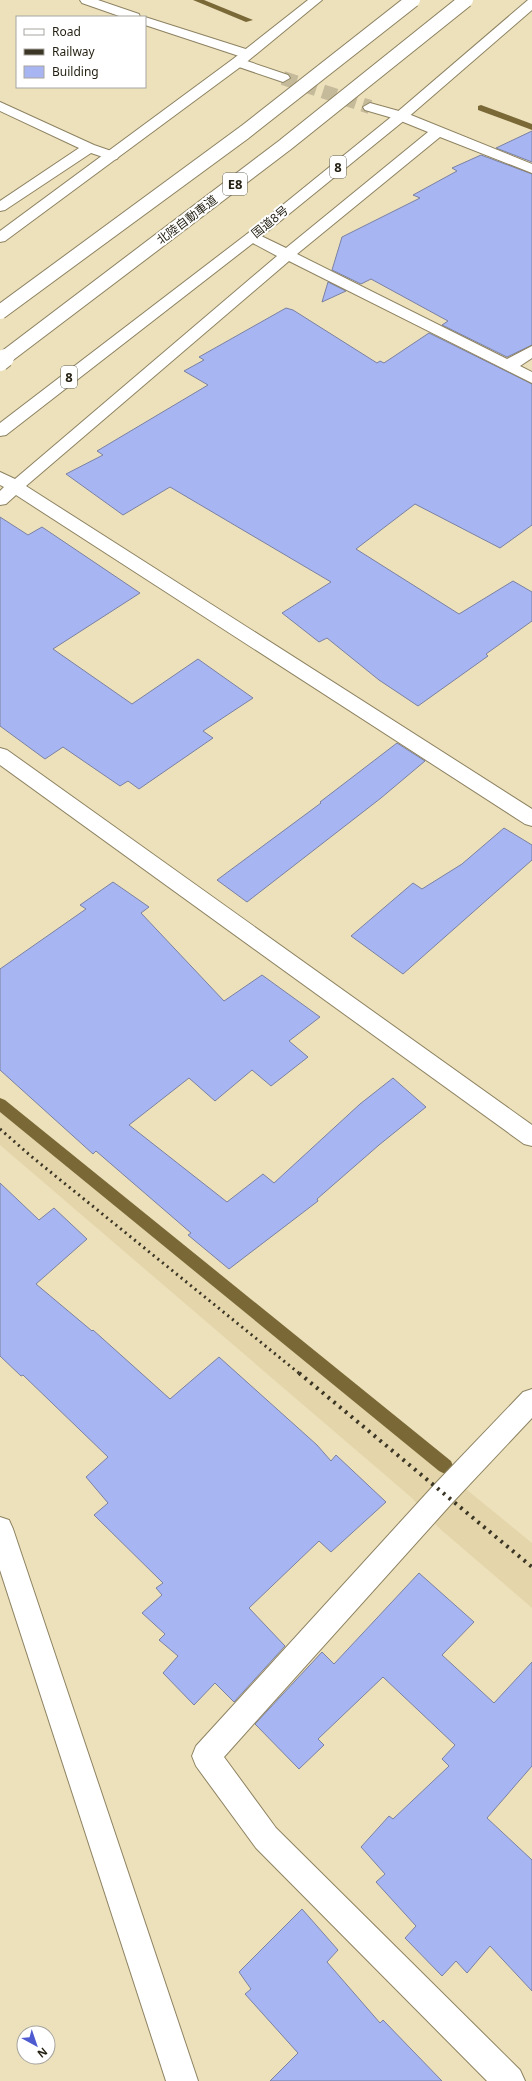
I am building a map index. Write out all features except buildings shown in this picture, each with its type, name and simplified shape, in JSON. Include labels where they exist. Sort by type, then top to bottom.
[{"type":"main road","points":[[86,0],[131,16]]},
{"type":"main road","points":[[0,238],[243,58],[316,0]]},
{"type":"main road","name":"E8","points":[[0,312],[245,132],[413,0]]},
{"type":"main road","name":"北陸自動車道","points":[[0,362],[285,145],[466,0]]},
{"type":"main road","name":"国道8号","points":[[0,431],[137,323],[252,237],[401,116],[532,3]]},
{"type":"main road","points":[[146,21],[243,58],[283,78]]},
{"type":"main road","points":[[0,106],[89,148],[112,156]]},
{"type":"main road","points":[[370,106],[401,116],[437,132],[532,169]]},
{"type":"main road","points":[[0,500],[287,255],[437,132]]},
{"type":"main road","points":[[0,207],[89,148]]},
{"type":"main road","points":[[252,237],[532,378]]},
{"type":"main road","points":[[508,366],[532,351]]},
{"type":"main road","points":[[0,477],[532,819]]},
{"type":"main road","points":[[0,755],[532,1137]]},
{"type":"main road","points":[[509,2081],[266,1838],[206,1756],[444,1493],[532,1400]]},
{"type":"main road","points":[[0,1529],[182,2081]]},
{"type":"shaded area","points":[[0,1108],[532,1543],[532,1608],[439,1528],[412,1498],[0,1145]]},
{"type":"waterway","points":[[197,0],[249,20]]},
{"type":"waterway","points":[[481,108],[532,127]]},
{"type":"waterway","points":[[0,1104],[445,1466]]},
{"type":"tunnel","points":[[283,78],[370,107]]},
{"type":"railway","points":[[0,1129],[32,1157],[300,1374]]},
{"type":"railway","points":[[299,1373],[532,1567]]}]
